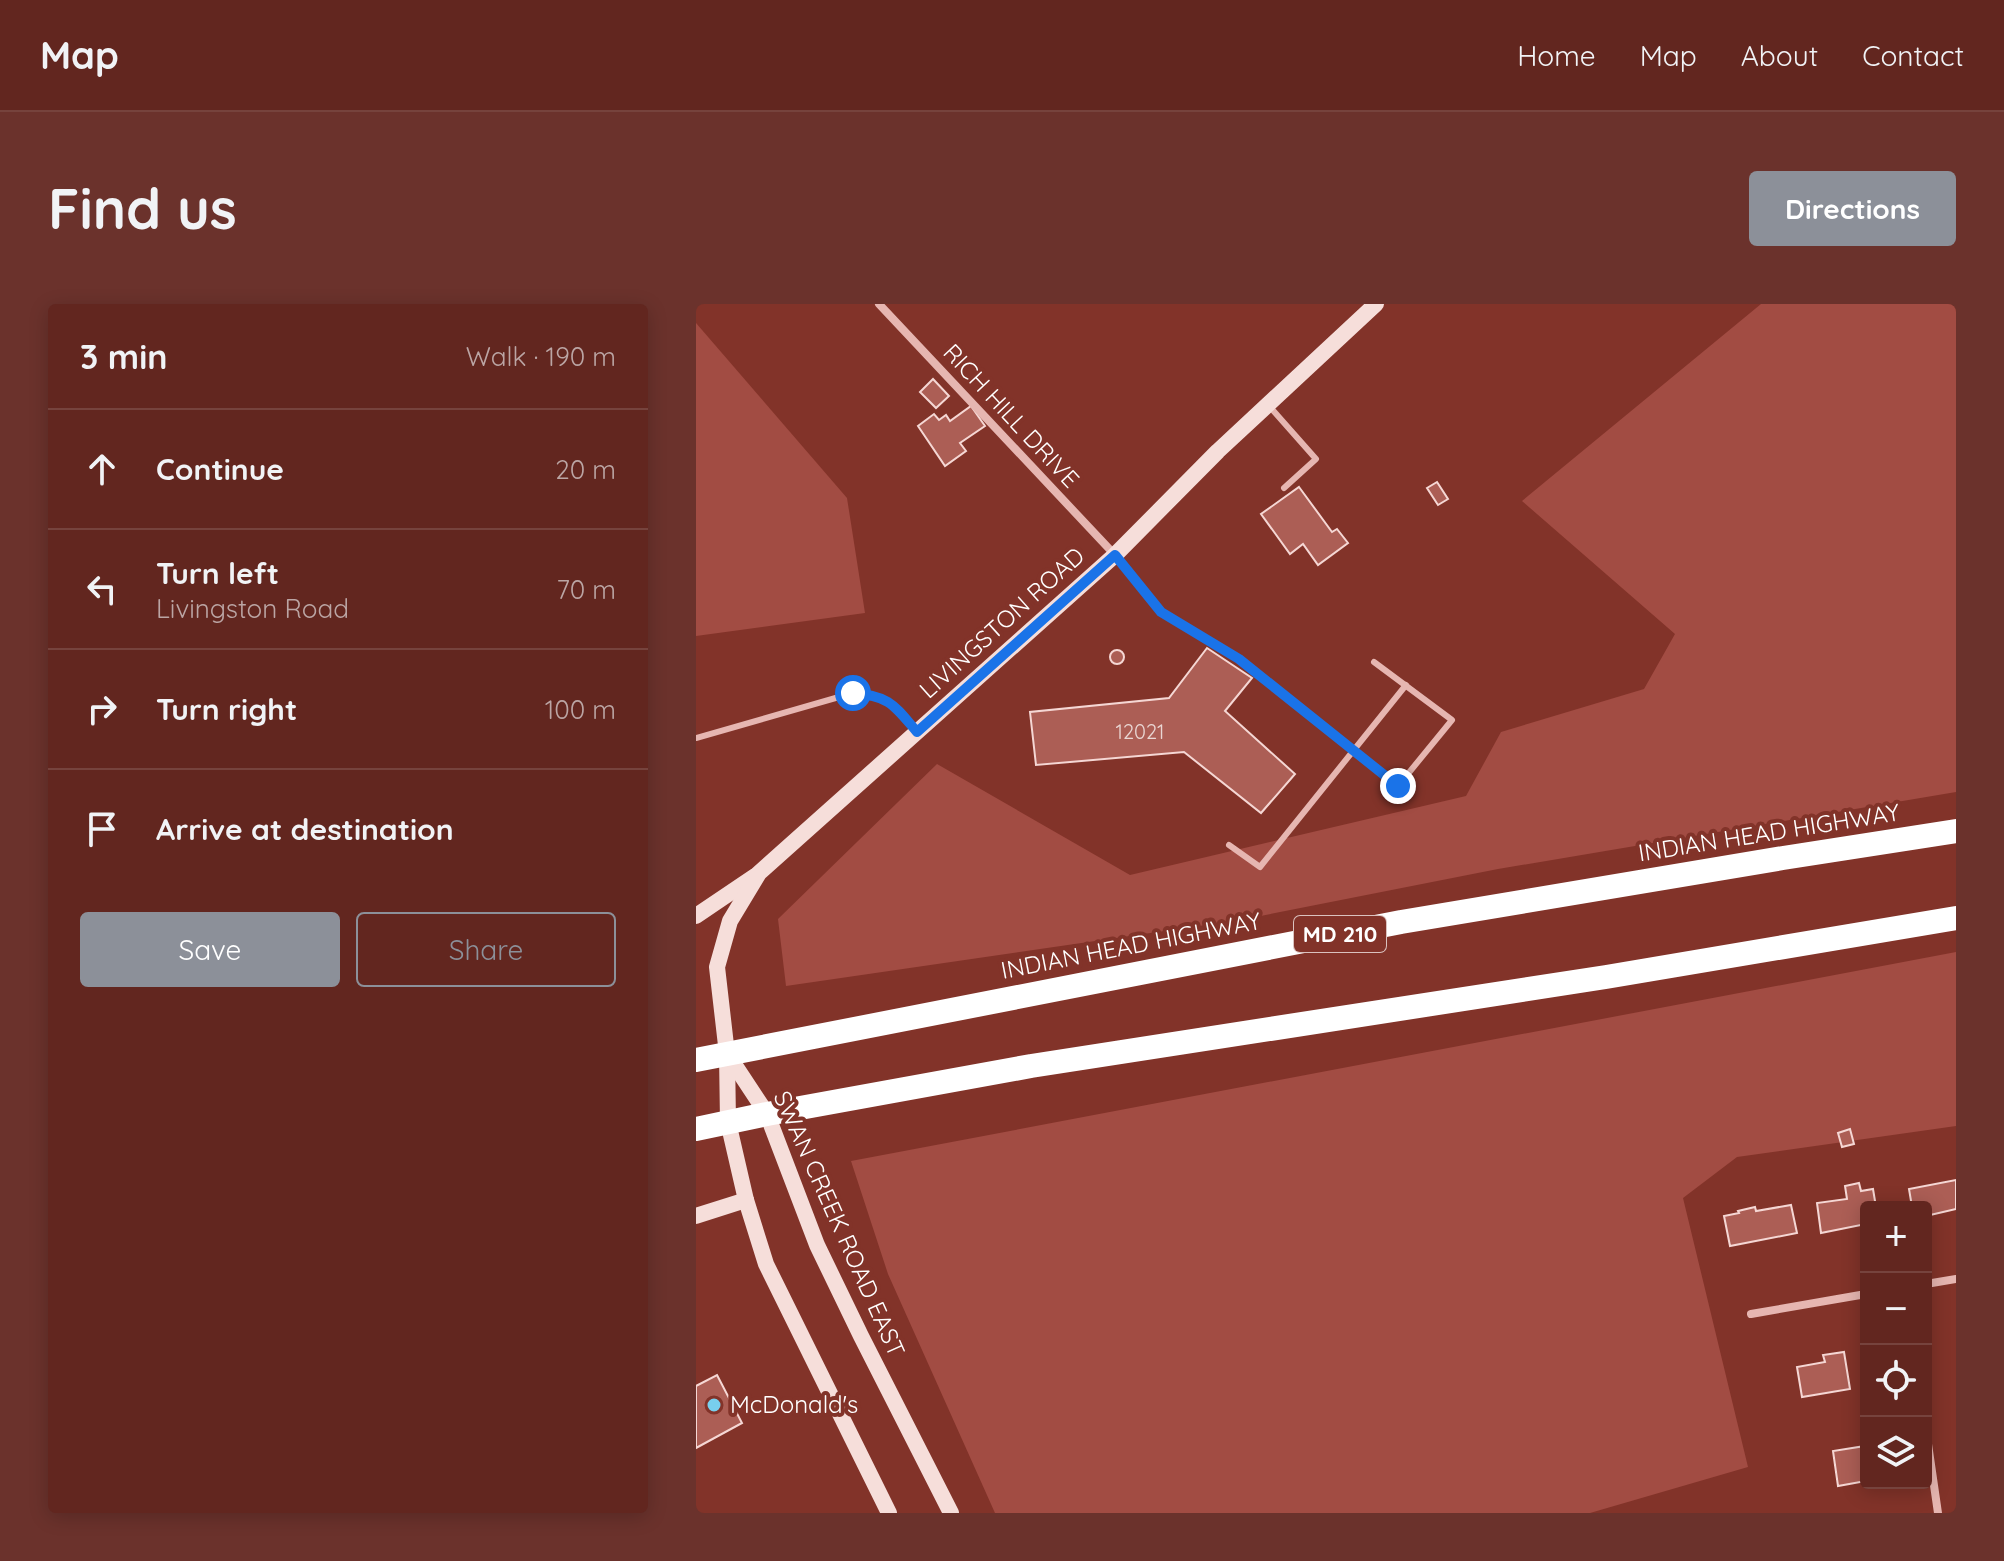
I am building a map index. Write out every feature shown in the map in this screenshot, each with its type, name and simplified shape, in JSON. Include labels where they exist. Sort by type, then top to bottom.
[{"type":"highway","name":"INDIAN HEAD HIGHWAY","points":[[696,1060],[1401,922],[1956,831]]},
{"type":"highway","points":[[696,1129],[1031,1066],[1606,977],[1956,918]]},
{"type":"main road","name":"LIVINGSTON ROAD","points":[[727,1054],[717,967],[730,921],[759,873],[1115,555],[1218,451],[1376,304]]},
{"type":"main road","points":[[696,916],[759,873]]},
{"type":"main road","points":[[727,1054],[728,1122],[746,1200],[766,1264],[889,1513]]},
{"type":"main road","name":"SWAN CREEK ROAD EAST","points":[[727,1054],[767,1114],[817,1245],[951,1513]]},
{"type":"main road","points":[[696,1216],[746,1200]]},
{"type":"street","name":"RICH HILL DRIVE","points":[[879,304],[1115,555]]},
{"type":"street","points":[[1932,1283],[1956,1279]]},
{"type":"street","points":[[1751,1314],[1860,1295]]},
{"type":"street","points":[[1932,1472],[1938,1513]]},
{"type":"lane","points":[[1268,404],[1316,459],[1284,488]]},
{"type":"lane","points":[[1115,555],[1161,612],[1239,659],[1398,786],[1452,720],[1374,662]]},
{"type":"lane","points":[[1229,845],[1260,867],[1406,685]]},
{"type":"lane","points":[[696,738],[853,693],[874,695],[893,704],[917,732]]},
{"type":"shaded area","points":[[1761,304],[1956,304],[1956,792],[1498,869],[1240,920],[786,986],[778,919],[937,764],[1130,875],[1466,796],[1501,732],[1644,689],[1675,634],[1522,501]]},
{"type":"shaded area","points":[[696,323],[847,498],[865,613],[696,636]]},
{"type":"shaded area","points":[[1956,952],[1956,1126],[1737,1157],[1683,1198],[1748,1467],[1590,1513],[995,1513],[888,1274],[851,1161]]},
{"type":"building","points":[[933,379],[949,396],[936,408],[920,392]]},
{"type":"building","points":[[971,406],[985,426],[960,443],[966,451],[945,466],[918,426],[934,414],[939,420],[946,415],[950,421]]},
{"type":"building","points":[[1437,482],[1448,499],[1438,505],[1427,488]]},
{"type":"building","points":[[1299,487],[1332,532],[1337,529],[1348,543],[1318,565],[1303,544],[1290,554],[1261,514]]},
{"type":"building","points":[[1207,648],[1252,678],[1225,711],[1295,774],[1261,813],[1184,752],[1036,765],[1030,712],[1169,698]]},
{"type":"building","points":[[1117,650],[1124,657],[1117,664],[1110,657]]},
{"type":"building","points":[[1850,1129],[1854,1144],[1842,1147],[1838,1133]]},
{"type":"building","points":[[1956,1180],[1956,1209],[1932,1215],[1932,1201],[1911,1201],[1909,1189]]},
{"type":"building","points":[[1859,1183],[1861,1191],[1873,1189],[1875,1201],[1860,1201],[1860,1225],[1821,1233],[1817,1203],[1847,1199],[1845,1186]]},
{"type":"building","points":[[1791,1205],[1797,1233],[1730,1246],[1724,1216],[1755,1207],[1756,1211]]},
{"type":"building","points":[[1844,1352],[1850,1389],[1802,1397],[1797,1367],[1825,1362],[1823,1355]]},
{"type":"building","name":"McDonald's","points":[[717,1375],[742,1423],[696,1448],[696,1386]]},
{"type":"building","points":[[1860,1447],[1860,1482],[1838,1486],[1833,1451]]},
{"type":"place","name":"McDonald's","points":[[714,1405]]},
{"type":"route","points":[[853,693],[874,695],[893,704],[917,732],[1115,555],[1161,612],[1239,659],[1398,786]]}]
